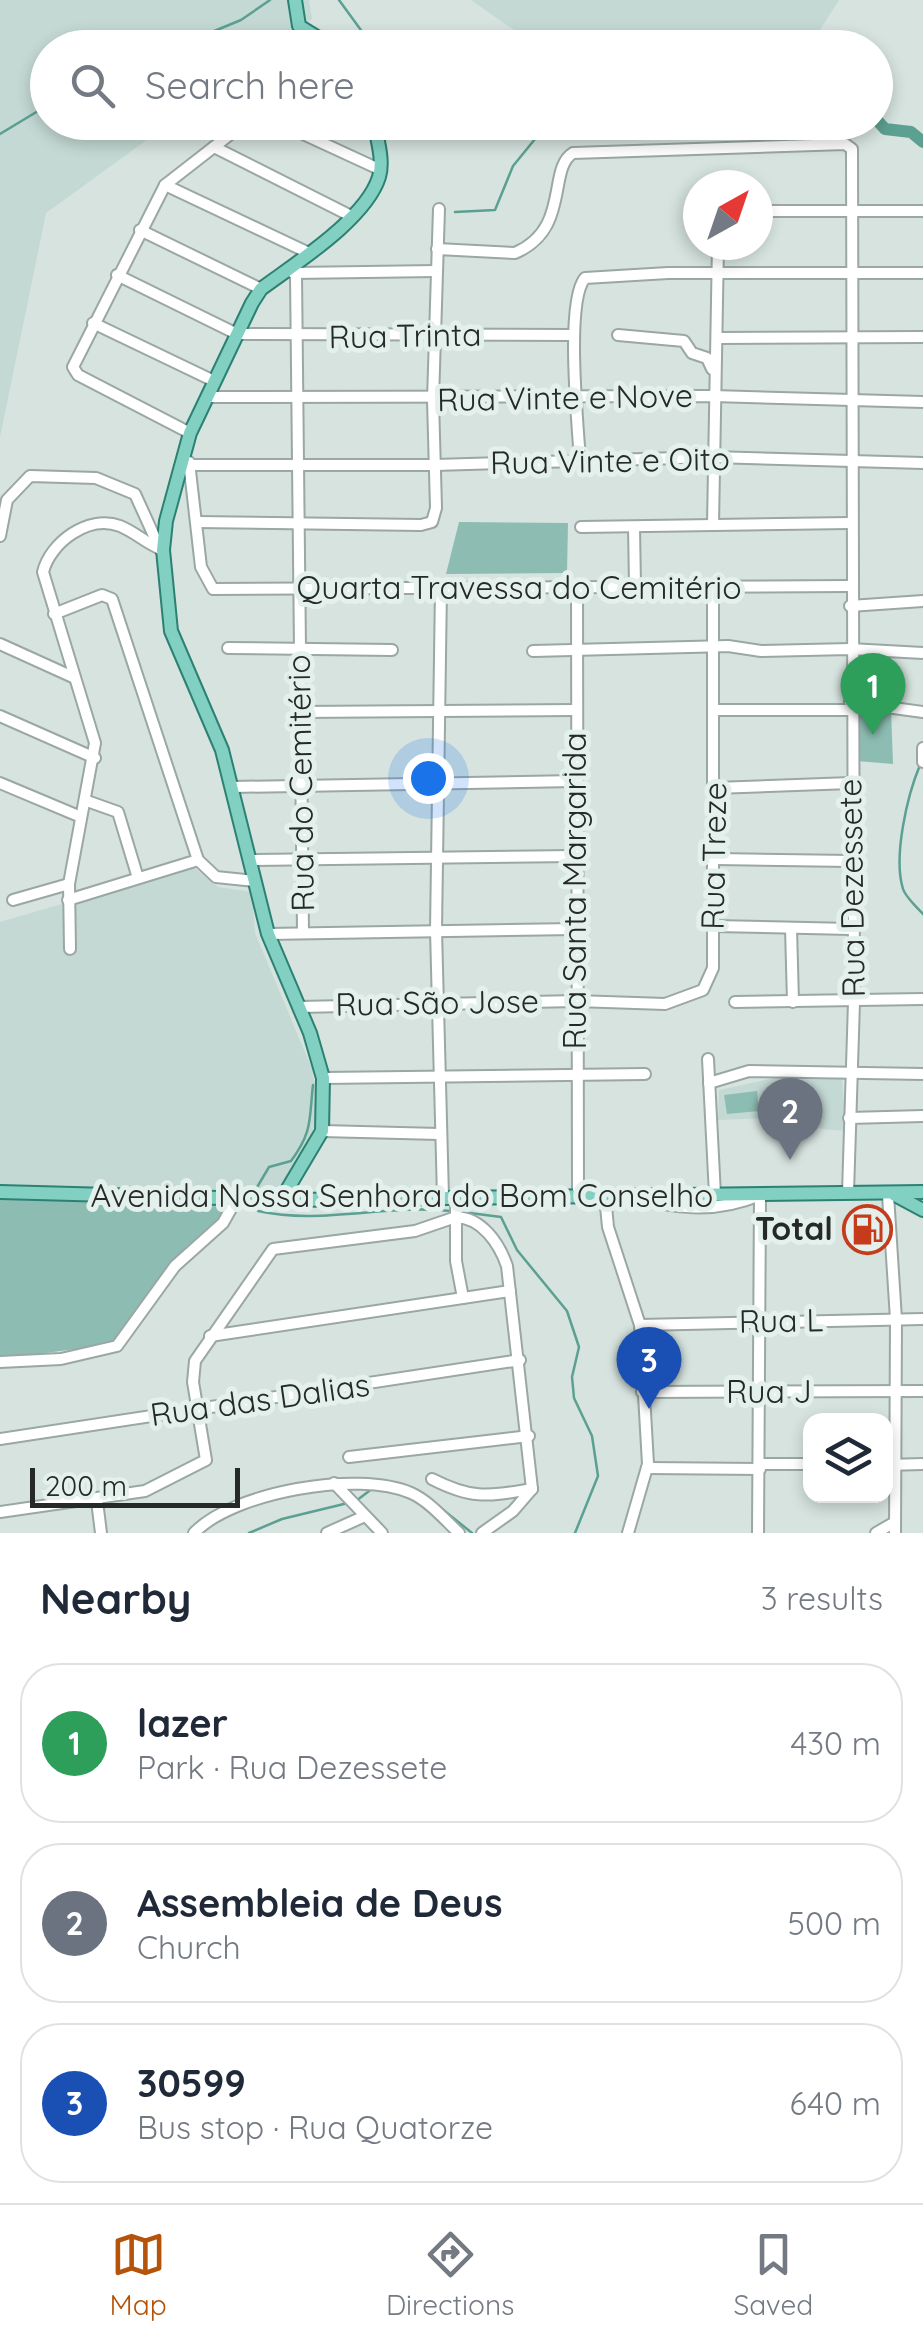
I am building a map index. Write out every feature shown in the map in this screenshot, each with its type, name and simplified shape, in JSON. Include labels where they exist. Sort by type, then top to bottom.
[{"type":"main road","points":[[295,0],[299,26],[305,30]]},
{"type":"main road","points":[[281,1200],[322,1131],[323,1078],[268,934],[234,787],[171,631],[162,550],[190,432],[237,334],[261,289],[289,273],[351,216],[374,188],[381,170],[376,140]]},
{"type":"main road","name":"Avenida Nossa Senhora do Bom Conselho","points":[[0,1192],[281,1200],[923,1192]]},
{"type":"main road","points":[[891,1195],[923,1210]]},
{"type":"street","points":[[190,432],[74,372],[93,323],[165,185],[223,140]]},
{"type":"street","points":[[316,140],[381,170]]},
{"type":"street","name":"Rua Dezessete","points":[[438,248],[515,254],[525,248],[554,215],[562,165],[573,153],[811,144],[844,144],[852,149],[850,783],[854,1002],[848,1193]]},
{"type":"street","points":[[214,147],[351,216]]},
{"type":"street","points":[[165,185],[309,253]]},
{"type":"street","points":[[184,466],[197,522],[428,524],[436,508],[434,335],[439,209]]},
{"type":"street","points":[[773,211],[923,210]]},
{"type":"street","points":[[140,230],[261,289]]},
{"type":"street","points":[[713,525],[718,260]]},
{"type":"street","points":[[289,273],[437,271]]},
{"type":"street","name":"Rua do Cemitério","points":[[289,273],[296,337],[302,932]]},
{"type":"street","points":[[580,462],[575,296],[585,278],[718,273],[923,273]]},
{"type":"street","points":[[118,276],[237,334]]},
{"type":"street","points":[[93,323],[214,381]]},
{"type":"street","name":"Rua Trinta","points":[[237,334],[574,335]]},
{"type":"street","points":[[618,335],[684,341],[692,353],[710,360],[714,379]]},
{"type":"street","points":[[717,338],[923,337]]},
{"type":"street","name":"Rua Vinte e Nove","points":[[207,398],[713,396],[923,402]]},
{"type":"street","name":"Rua Vinte e Oito","points":[[184,466],[297,462],[435,465],[712,457],[923,463]]},
{"type":"street","points":[[0,536],[7,500],[30,476],[96,478],[135,494],[162,550]]},
{"type":"street","name":"Quarta Travessa do Cemitério","points":[[197,522],[201,567],[213,589],[850,586]]},
{"type":"street","points":[[70,949],[69,884],[95,758],[92,725],[43,572],[61,541],[88,526],[110,523],[162,550]]},
{"type":"street","points":[[582,527],[850,523]]},
{"type":"street","points":[[634,526],[635,586]]},
{"type":"street","name":"Rua Santa Margarida","points":[[577,586],[574,710],[578,1196]]},
{"type":"street","points":[[442,588],[436,784],[438,1134],[456,1217],[456,1261],[462,1298]]},
{"type":"street","name":"Rua Treze","points":[[576,1001],[664,1004],[694,996],[712,977],[716,858],[713,589]]},
{"type":"street","points":[[54,614],[102,595],[112,599],[198,860],[216,878],[256,881]]},
{"type":"street","points":[[850,606],[923,601]]},
{"type":"street","points":[[0,644],[75,678]]},
{"type":"street","points":[[533,652],[713,646],[761,651],[850,648],[923,653]]},
{"type":"street","points":[[228,648],[392,650]]},
{"type":"street","points":[[715,710],[850,706],[923,712]]},
{"type":"street","points":[[299,712],[574,710]]},
{"type":"street","points":[[0,716],[95,758]]},
{"type":"street","points":[[922,762],[923,748]]},
{"type":"street","points":[[234,787],[576,781]]},
{"type":"street","points":[[0,783],[82,817]]},
{"type":"street","points":[[714,788],[850,783]]},
{"type":"street","points":[[87,800],[118,812],[138,878]]},
{"type":"street","points":[[250,860],[576,856]]},
{"type":"street","points":[[716,858],[851,860]]},
{"type":"street","points":[[68,900],[198,860]]},
{"type":"street","points":[[13,900],[69,884]]},
{"type":"street","points":[[714,926],[851,929]]},
{"type":"street","points":[[791,928],[792,1002]]},
{"type":"street","points":[[268,934],[575,930]]},
{"type":"street","points":[[736,1002],[923,999]]},
{"type":"street","name":"Rua São Jose","points":[[299,1007],[576,1001]]},
{"type":"street","points":[[708,1059],[715,1196]]},
{"type":"street","points":[[709,1083],[749,1071],[923,1074]]},
{"type":"street","points":[[323,1078],[645,1074]]},
{"type":"street","points":[[849,1118],[923,1116]]},
{"type":"street","points":[[322,1131],[438,1134]]},
{"type":"street","points":[[626,1196],[706,1210],[724,1209],[760,1195],[758,1533]]},
{"type":"street","points":[[891,1195],[896,1319],[893,1420]]},
{"type":"street","points":[[605,1196],[608,1227],[640,1325],[647,1468],[628,1533]]},
{"type":"street","points":[[0,1362],[61,1360],[117,1346],[174,1266],[223,1224],[236,1198]]},
{"type":"street","points":[[0,1512],[98,1501],[159,1486],[206,1460],[195,1360],[268,1255],[280,1246],[414,1231],[456,1217],[471,1220],[498,1245],[510,1291],[529,1436],[532,1489],[513,1511],[482,1533]]},
{"type":"street","points":[[209,1336],[510,1291]]},
{"type":"street","name":"Rua L","points":[[640,1325],[923,1319]]},
{"type":"street","name":"Rua das Dalias","points":[[0,1439],[520,1360]]},
{"type":"street","name":"Rua J","points":[[642,1392],[923,1391]]},
{"type":"street","points":[[349,1457],[529,1436]]},
{"type":"street","points":[[647,1468],[803,1464]]},
{"type":"street","points":[[893,1464],[923,1464]]},
{"type":"street","points":[[432,1479],[480,1498],[532,1489]]},
{"type":"street","points":[[194,1533],[230,1509],[320,1483],[334,1483],[410,1493],[459,1533]]},
{"type":"street","points":[[334,1483],[382,1533]]},
{"type":"street","points":[[98,1501],[101,1533]]},
{"type":"street","points":[[876,1533],[895,1527],[893,1502]]},
{"type":"street","points":[[327,1533],[365,1516]]},
{"type":"shaded area","points":[[0,0],[309,0],[312,19],[297,30],[30,30],[30,140],[147,140],[46,213],[0,437]]},
{"type":"shaded area","points":[[471,0],[839,0],[820,30],[514,30]]},
{"type":"shaded area","points":[[192,866],[218,887],[252,892],[255,933],[312,1069],[319,1111],[302,1160],[286,1183],[270,1194],[70,1192],[0,1184],[0,922]]},
{"type":"shaded area","points":[[779,1077],[842,1078],[846,1131],[822,1129],[795,1117],[718,1120],[719,1090]]},
{"type":"green space","points":[[459,522],[568,523],[567,573],[446,574]]},
{"type":"green space","points":[[852,704],[891,709],[893,764],[857,761]]},
{"type":"green space","points":[[757,1091],[759,1111],[727,1114],[724,1095]]},
{"type":"green space","points":[[0,1192],[227,1207],[218,1223],[187,1246],[121,1343],[0,1359]]},
{"type":"waterway","points":[[217,30],[241,20],[270,0]]},
{"type":"waterway","points":[[339,0],[361,30]]},
{"type":"waterway","points":[[0,134],[30,116]]},
{"type":"waterway","points":[[893,130],[911,132],[923,142]]},
{"type":"waterway","points":[[455,212],[495,210],[513,166],[534,140]]},
{"type":"waterway","points":[[920,765],[906,809],[900,876],[909,899],[923,914]]},
{"type":"waterway","points":[[256,1189],[269,1167],[291,1161],[303,1141],[309,1125],[313,1085]]},
{"type":"waterway","points":[[257,1207],[258,1211],[306,1216],[450,1211]]},
{"type":"waterway","points":[[462,1212],[501,1217],[517,1250],[567,1311],[579,1347],[572,1377],[574,1398],[592,1436],[598,1476],[575,1533]]},
{"type":"waterway","points":[[399,1484],[419,1492]]},
{"type":"waterway","points":[[356,1501],[373,1488]]},
{"type":"waterway","points":[[426,1496],[472,1533]]},
{"type":"waterway","points":[[249,1533],[282,1519],[348,1503]]},
{"type":"place","name":"lazer","points":[[873,735]]},
{"type":"place","name":"Assembleia de Deus","points":[[790,1160]]},
{"type":"place","name":"Total","points":[[868,1229]]},
{"type":"place","name":"30599","points":[[649,1409]]}]
